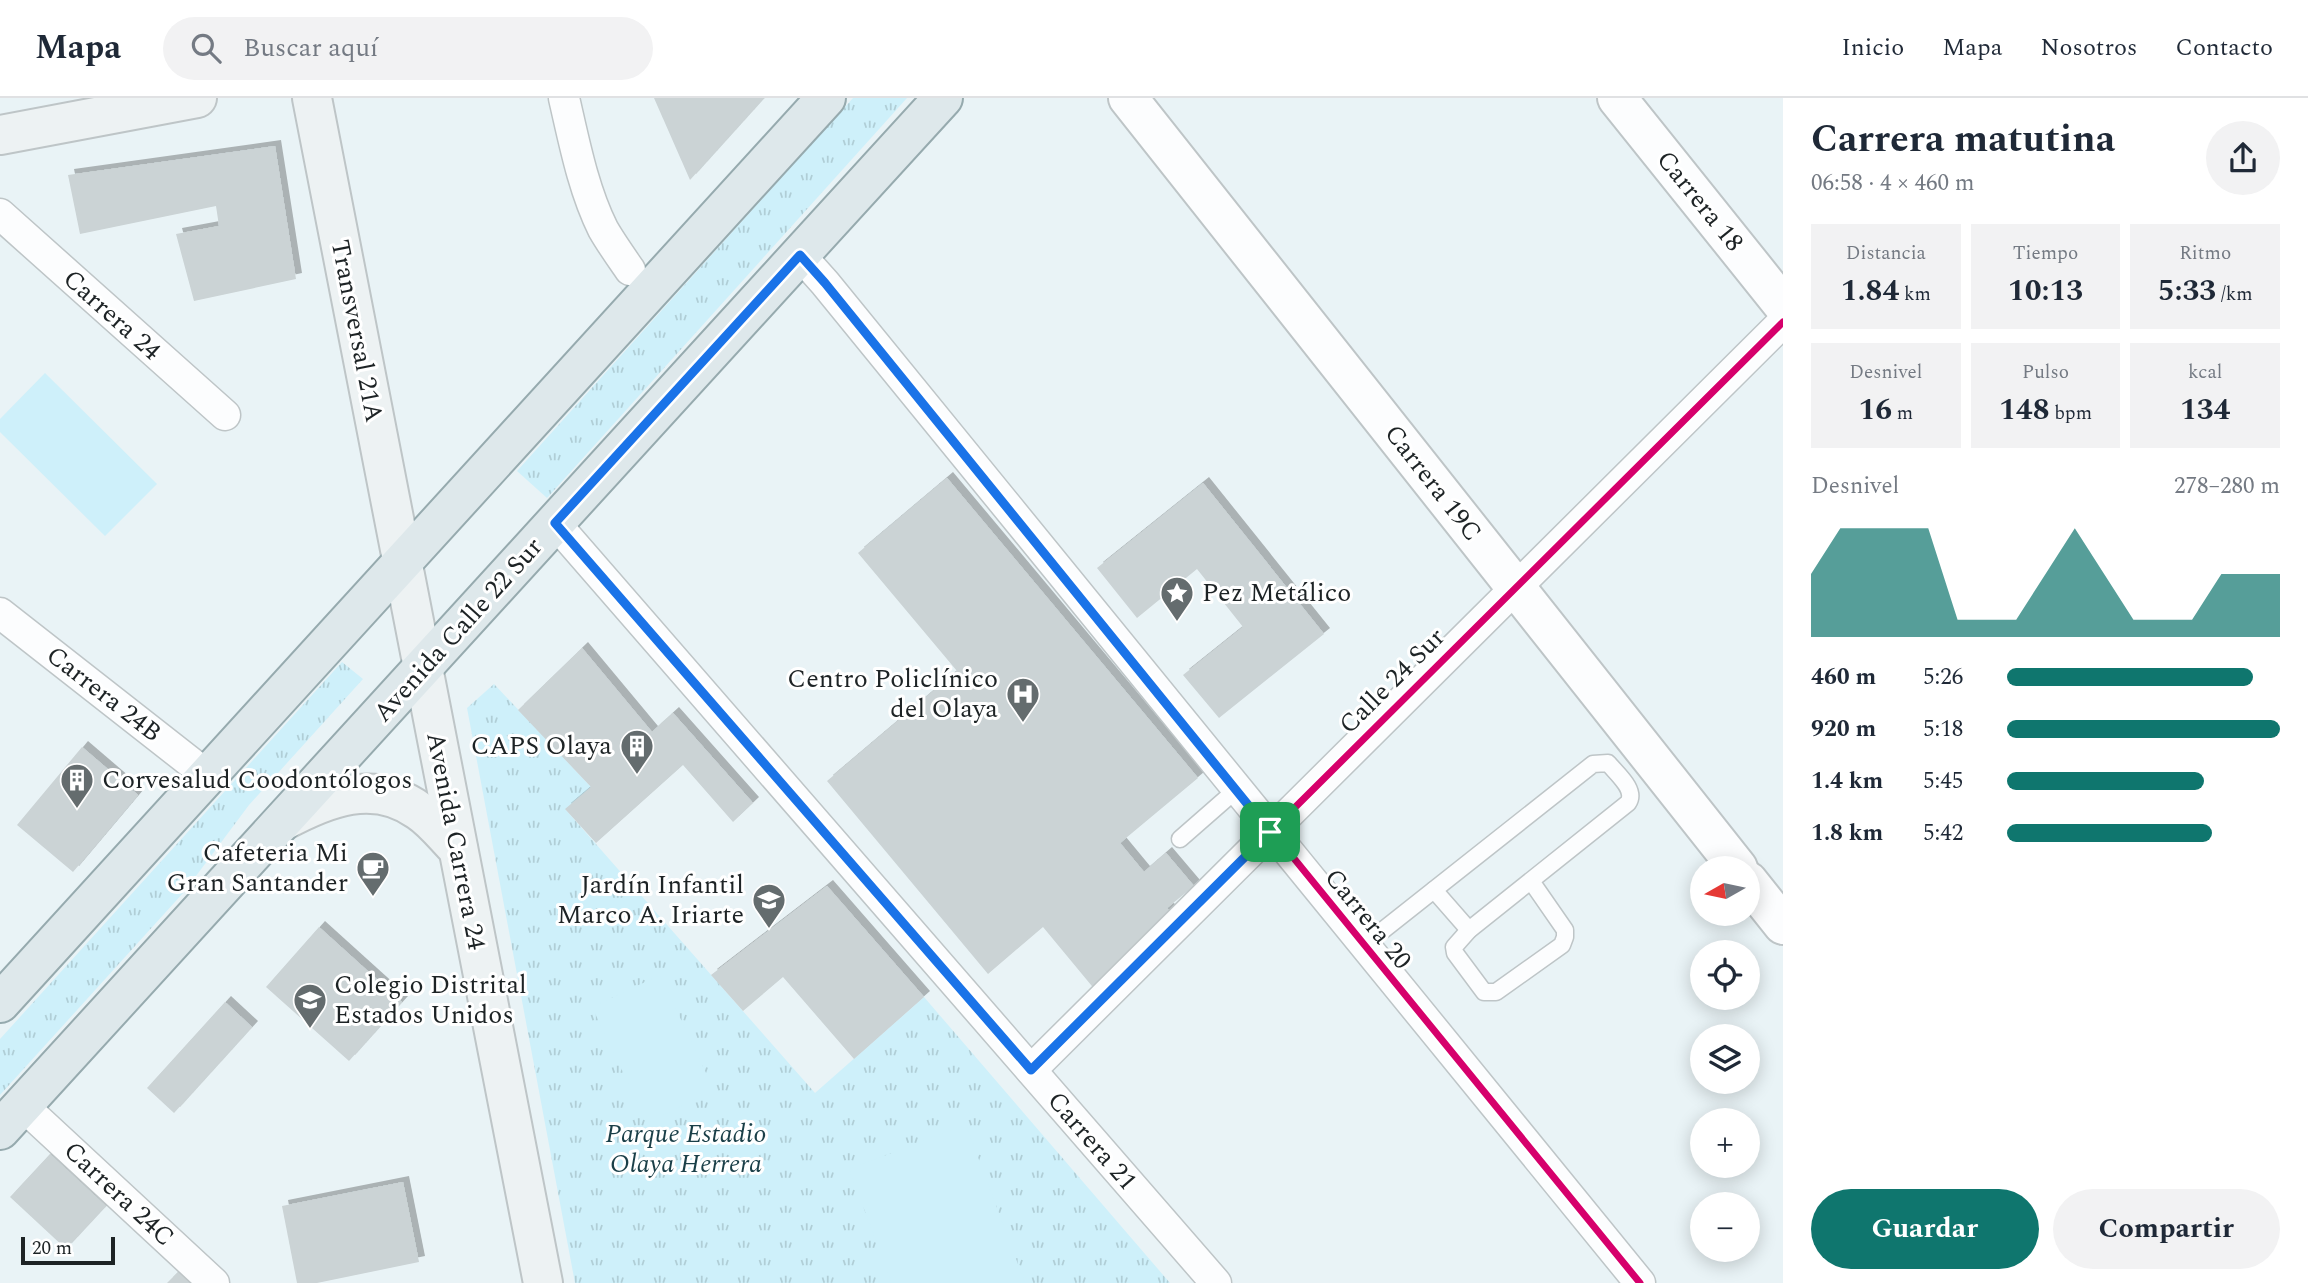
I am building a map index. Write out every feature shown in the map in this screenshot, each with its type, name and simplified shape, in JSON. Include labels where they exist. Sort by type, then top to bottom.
[{"type":"main road","points":[[0,135],[197,98]]},
{"type":"main road","name":"Transversal 21A","points":[[312,98],[401,564]]},
{"type":"main road","points":[[0,1003],[827,98]]},
{"type":"main road","name":"Avenida Calle 22 Sur","points":[[11,1118],[943,98]]},
{"type":"main road","name":"Avenida Carrera 24","points":[[401,564],[542,1283]]},
{"type":"main road","points":[[283,821],[319,802],[371,793],[398,800],[418,810],[457,849]]},
{"type":"street","points":[[564,98],[589,193],[603,228],[630,271]]},
{"type":"street","name":"Carrera 19C","points":[[1128,98],[1728,856]]},
{"type":"street","name":"Carrera 18","points":[[1618,98],[1783,305]]},
{"type":"street","name":"Carrera 24","points":[[0,214],[225,415]]},
{"type":"street","name":"Carrera 20","points":[[800,255],[1640,1283]]},
{"type":"street","name":"Calle 24 Sur","points":[[1031,1070],[1783,321]]},
{"type":"street","name":"Carrera 21","points":[[555,523],[1216,1283]]},
{"type":"street","name":"Carrera 24B","points":[[0,613],[208,776]]},
{"type":"street","points":[[1760,896],[1783,925]]},
{"type":"street","name":"Carrera 24C","points":[[11,1118],[214,1283]]},
{"type":"lane","points":[[1363,946],[1593,764],[1608,763],[1632,792],[1631,799],[1456,942],[1455,953],[1484,992],[1496,992],[1562,945],[1564,930],[1531,881]]},
{"type":"lane","points":[[1180,839],[1236,790]]},
{"type":"lane","points":[[1434,890],[1469,930]]},
{"type":"green space","points":[[853,98],[907,98],[547,498],[517,471]]},
{"type":"green space","points":[[45,373],[157,484],[105,536],[0,432],[0,419]]},
{"type":"green space","points":[[342,662],[363,679],[249,805],[184,892],[0,1095],[0,1039]]},
{"type":"green space","name":"Parque Estadio Olaya Herrera","points":[[494,684],[591,787],[566,810],[815,1093],[924,997],[1170,1283],[575,1283],[467,708]]},
{"type":"green space","points":[[660,975],[714,1090],[647,1123],[592,1007]]},
{"type":"green space","points":[[966,1125],[1025,1283],[892,1283],[849,1169]]},
{"type":"building","points":[[654,98],[764,98],[690,180]]},
{"type":"building","points":[[275,146],[296,279],[194,301],[176,234],[219,226],[216,206],[80,234],[68,175]]},
{"type":"building","name":"Centro Policlínico del Olaya","points":[[947,478],[1198,778],[1120,843],[1144,872],[1166,853],[1194,886],[1167,908],[1179,921],[1096,991],[1043,927],[988,974],[827,781],[957,671],[858,553]]},
{"type":"building","points":[[1203,483],[1324,634],[1219,718],[1183,675],[1243,627],[1197,569],[1137,618],[1097,568]]},
{"type":"building","points":[[582,648],[652,732],[673,713],[753,803],[733,822],[683,765],[596,843],[565,809],[591,787],[518,710]]},
{"type":"building","name":"Corvesalud Coodontólogos","points":[[82,747],[138,795],[73,872],[17,825]]},
{"type":"building","points":[[827,886],[924,997],[854,1059],[783,977],[743,1011],[711,975]]},
{"type":"building","points":[[319,927],[402,1002],[349,1061],[266,987]]},
{"type":"building","points":[[225,1002],[252,1027],[174,1113],[147,1088]]},
{"type":"building","points":[[50,1154],[106,1206],[66,1249],[10,1197]]},
{"type":"building","points":[[403,1182],[419,1262],[317,1283],[297,1283],[282,1206]]},
{"type":"building","points":[[179,1271],[192,1283],[167,1283]]},
{"type":"cycle path","points":[[800,255],[1640,1283]]},
{"type":"cycle path","points":[[1031,1070],[1783,322]]},
{"type":"place","name":"Pez Metálico","points":[[1177,623]]},
{"type":"place","name":"Centro Policlínico del Olaya","points":[[1023,724]]},
{"type":"place","name":"CAPS Olaya","points":[[637,776]]},
{"type":"place","name":"Corvesalud Coodontólogos","points":[[77,810]]},
{"type":"place","name":"Cafeteria Mi Gran Santander","points":[[373,898]]},
{"type":"place","name":"Jardín Infantil Marco A. Iriarte","points":[[769,930]]},
{"type":"place","name":"Colegio Distrital Estados Unidos","points":[[310,1030]]},
{"type":"route","points":[[800,255],[1270,832],[1031,1070],[555,523],[800,255]]}]
